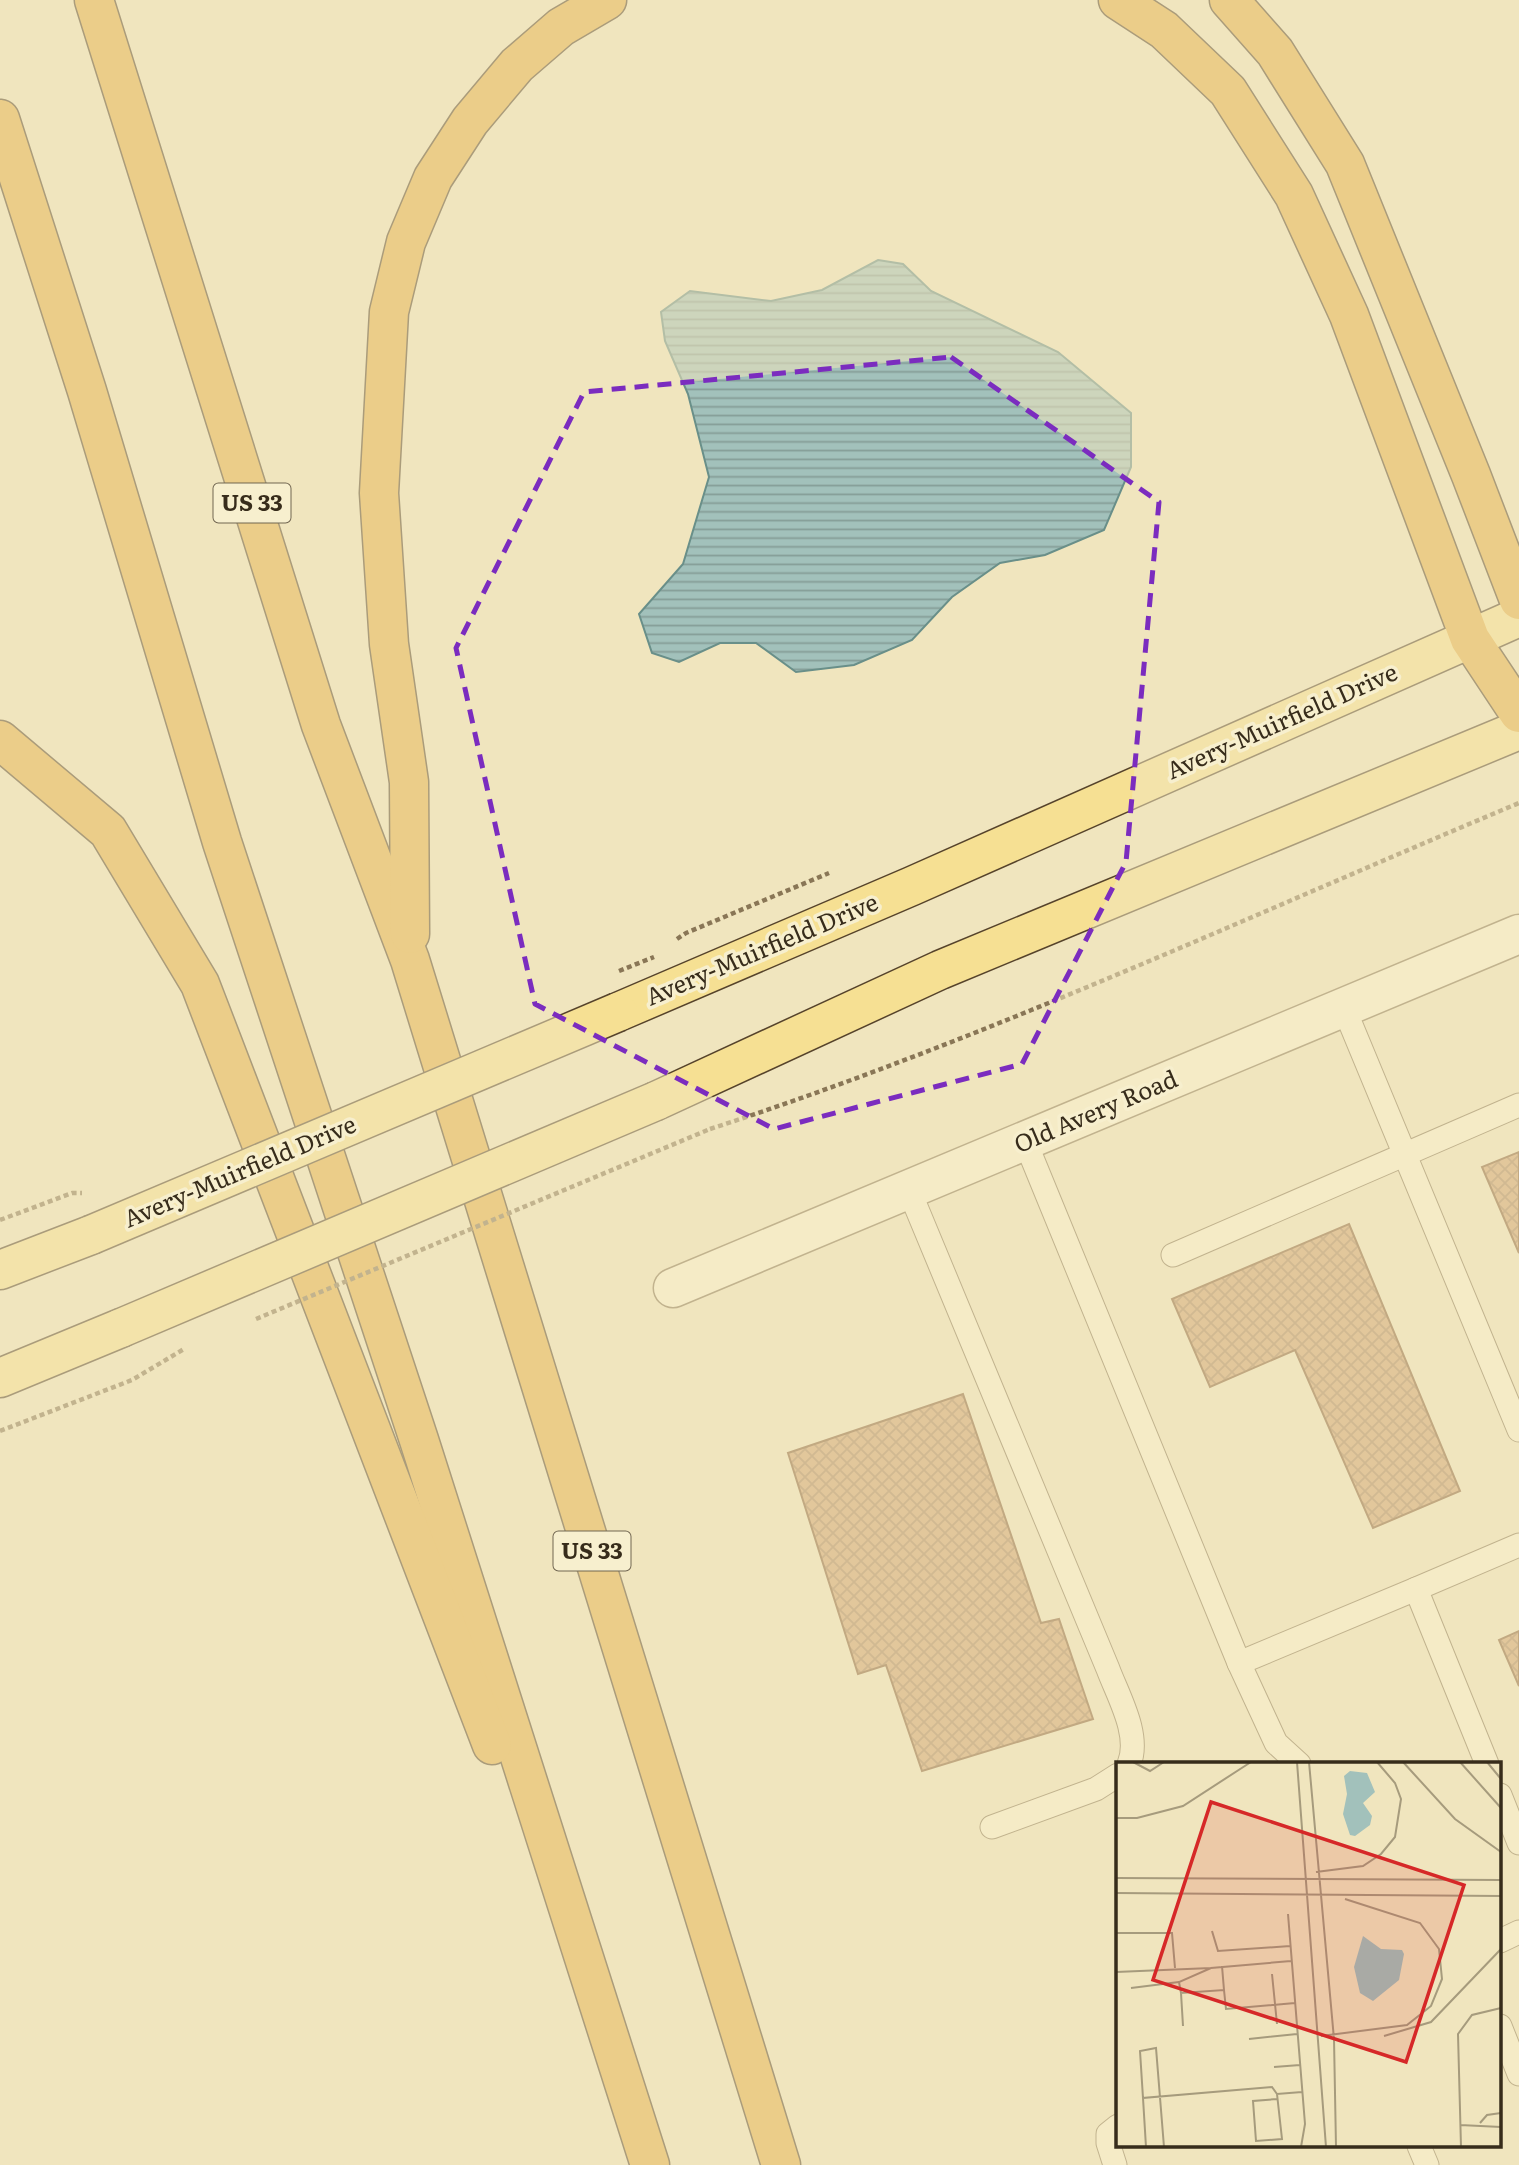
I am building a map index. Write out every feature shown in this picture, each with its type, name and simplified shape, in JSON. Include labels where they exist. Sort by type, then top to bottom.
[{"type":"highway","name":"US 33","points":[[94,0],[321,724],[410,960],[781,2165]]},
{"type":"highway","points":[[410,960],[409,782],[389,644],[379,492],[389,312],[406,242],[433,178],[470,121],[517,65],[561,27],[607,0]]},
{"type":"highway","points":[[1118,0],[1164,30],[1228,91],[1294,195],[1349,315],[1470,639],[1519,713]]},
{"type":"highway","points":[[1229,0],[1275,52],[1345,164],[1519,600]]},
{"type":"highway","points":[[0,119],[87,391],[222,842],[419,1440],[650,2165]]},
{"type":"highway","points":[[0,740],[108,831],[200,984],[289,1211],[385,1472],[628,2097]]},
{"type":"main road","name":"Avery-Muirfield Drive","points":[[0,1270],[91,1235],[912,886],[1519,617]]},
{"type":"main road","points":[[0,1378],[656,1101],[940,970],[1519,730]]},
{"type":"street","name":"Old Avery Road","points":[[673,1288],[1519,934]]},
{"type":"lane","points":[[1344,1008],[1519,1430]]},
{"type":"lane","points":[[1173,1255],[1519,1105]]},
{"type":"lane","points":[[1025,1141],[1280,1754]]},
{"type":"lane","points":[[909,1190],[1108,1669],[1132,1734],[1130,1762]]},
{"type":"lane","points":[[1240,1663],[1519,1545]]},
{"type":"lane","points":[[1416,1589],[1486,1762]]},
{"type":"lane","points":[[992,1827],[1096,1789],[1116,1776]]},
{"type":"lane","points":[[1502,1800],[1519,1843]]},
{"type":"lane","points":[[1502,1940],[1519,1932]]},
{"type":"lane","points":[[1502,2031],[1519,2074]]},
{"type":"lane","points":[[1115,2165],[1108,2134],[1116,2128]]},
{"type":"lane","points":[[1420,2148],[1427,2165]]},
{"type":"path","points":[[252,1320],[710,1129],[813,1095],[1058,1000],[1519,803]]},
{"type":"path","points":[[0,1220],[72,1193],[89,1194]]},
{"type":"path","points":[[0,1431],[132,1380],[190,1345]]},
{"type":"highlighted area","points":[[951,357],[1159,502],[1126,862],[1022,1064],[774,1129],[535,1004],[456,648],[584,392]]},
{"type":"water","points":[[878,260],[903,264],[931,291],[1058,352],[1131,413],[1131,467],[1104,530],[1045,555],[1000,563],[952,597],[912,640],[854,665],[796,672],[756,643],[720,643],[679,662],[652,653],[639,614],[683,564],[709,477],[688,394],[665,341],[661,312],[690,291],[771,301],[822,290]]},
{"type":"building","points":[[1519,1152],[1519,1253],[1482,1167]]},
{"type":"building","points":[[1349,1224],[1460,1491],[1373,1528],[1295,1350],[1210,1387],[1172,1299]]},
{"type":"building","points":[[963,1394],[1041,1623],[1059,1619],[1093,1719],[922,1771],[886,1665],[858,1674],[788,1453]]},
{"type":"building","points":[[1519,1631],[1519,1686],[1499,1640]]}]
